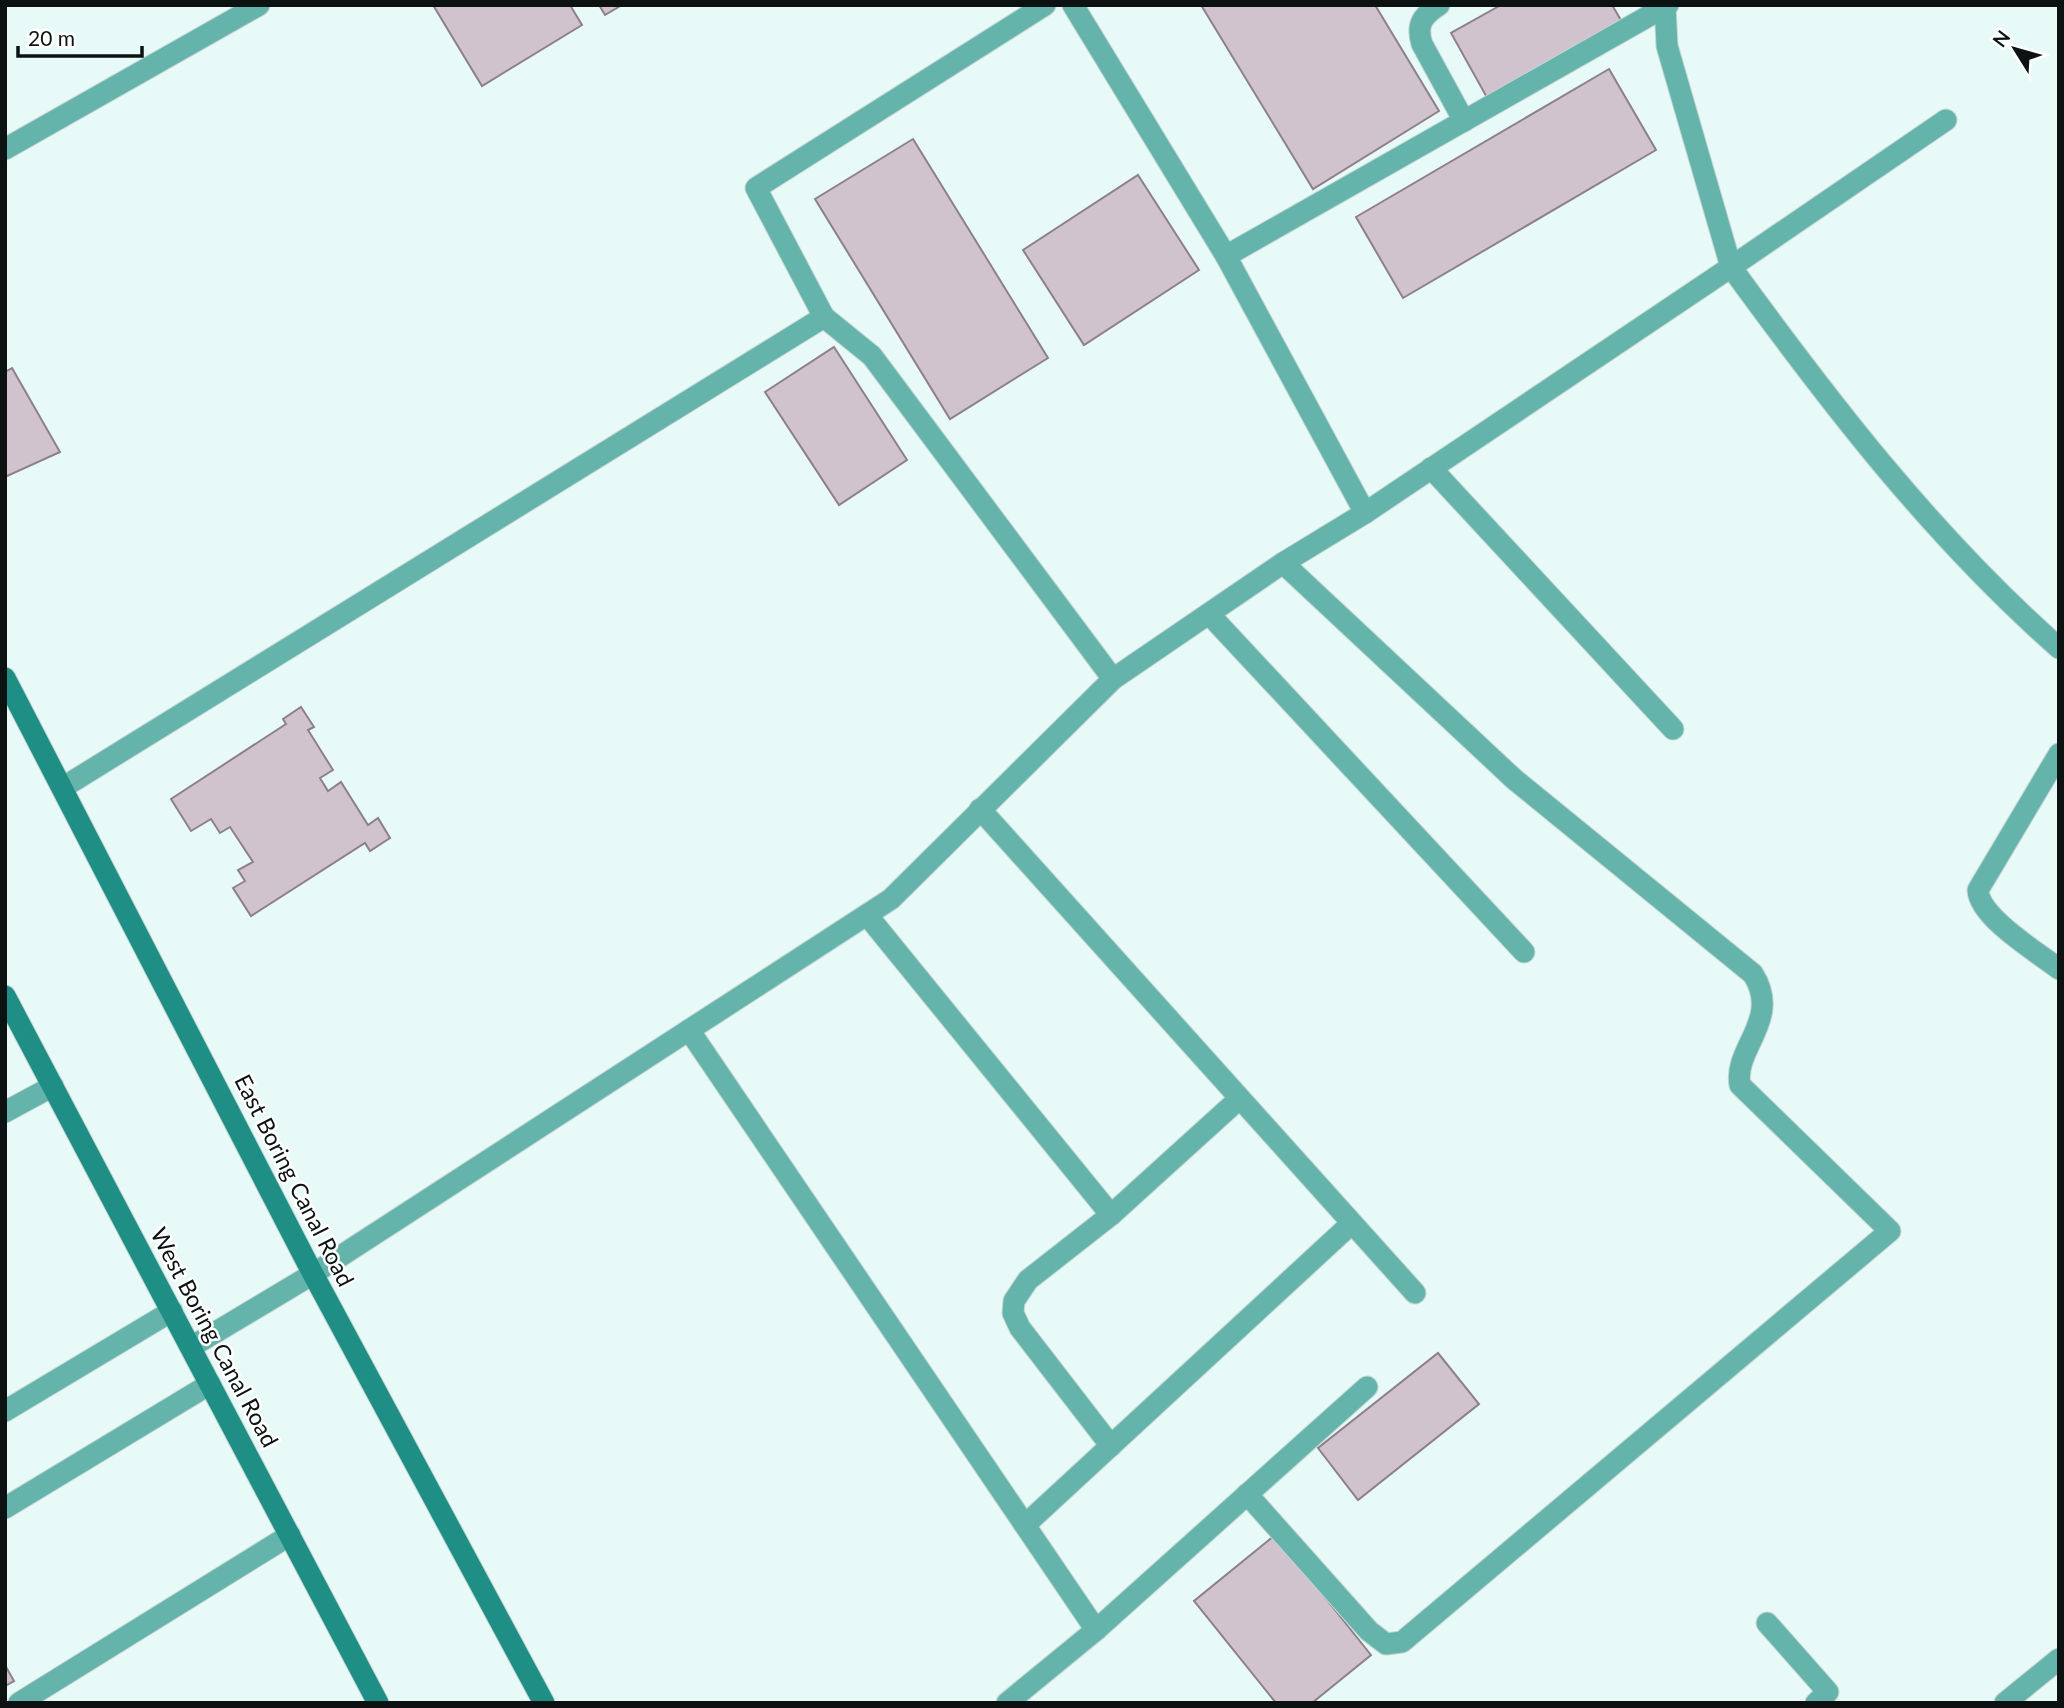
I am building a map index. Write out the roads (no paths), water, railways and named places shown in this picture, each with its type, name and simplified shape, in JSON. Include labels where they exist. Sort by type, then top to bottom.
[{"type":"main road","name":"East Boring Canal Road","points":[[5,678],[313,1274],[544,1703]]},
{"type":"main road","name":"West Boring Canal Road","points":[[5,996],[378,1703]]},
{"type":"street","points":[[5,149],[259,5]]},
{"type":"street","points":[[1045,5],[756,188],[824,317],[873,356],[1113,679]]},
{"type":"street","points":[[1073,5],[1226,256],[1365,513]]},
{"type":"street","points":[[1438,5],[1422,19],[1418,30],[1422,44],[1464,121]]},
{"type":"street","points":[[1226,256],[1666,6],[1667,46],[1731,267],[1814,380],[1888,474],[2032,625],[2059,648]]},
{"type":"street","points":[[191,1347],[313,1274],[891,899],[1113,679],[1283,563],[1365,513],[1946,120]]},
{"type":"street","points":[[62,788],[824,317]]},
{"type":"street","points":[[1431,468],[1673,729]]},
{"type":"street","points":[[1247,1494],[1369,1631],[1386,1644],[1402,1642],[1890,1231],[1740,1085],[1741,1071],[1756,1033],[1763,1001],[1761,986],[1753,974],[1514,779],[1283,563]]},
{"type":"street","points":[[1209,614],[1524,952]]},
{"type":"street","points":[[2059,754],[1978,890],[1978,900],[1992,916],[2059,968]]},
{"type":"street","points":[[980,809],[1415,1293]]},
{"type":"street","points":[[867,915],[1111,1215]]},
{"type":"street","points":[[689,1030],[1096,1630]]},
{"type":"street","points":[[5,1112],[53,1086]]},
{"type":"street","points":[[1111,1446],[1020,1328],[1013,1313],[1014,1301],[1028,1280],[1111,1215],[1239,1099]]},
{"type":"street","points":[[1025,1525],[1351,1224]]},
{"type":"street","points":[[5,1411],[172,1311]]},
{"type":"street","points":[[5,1508],[210,1384]]},
{"type":"street","points":[[1007,1703],[1096,1630],[1367,1387]]},
{"type":"street","points":[[19,1703],[290,1535]]},
{"type":"street","points":[[1767,1623],[1828,1692],[1816,1703]]},
{"type":"street","points":[[2005,1703],[2059,1659]]}]
